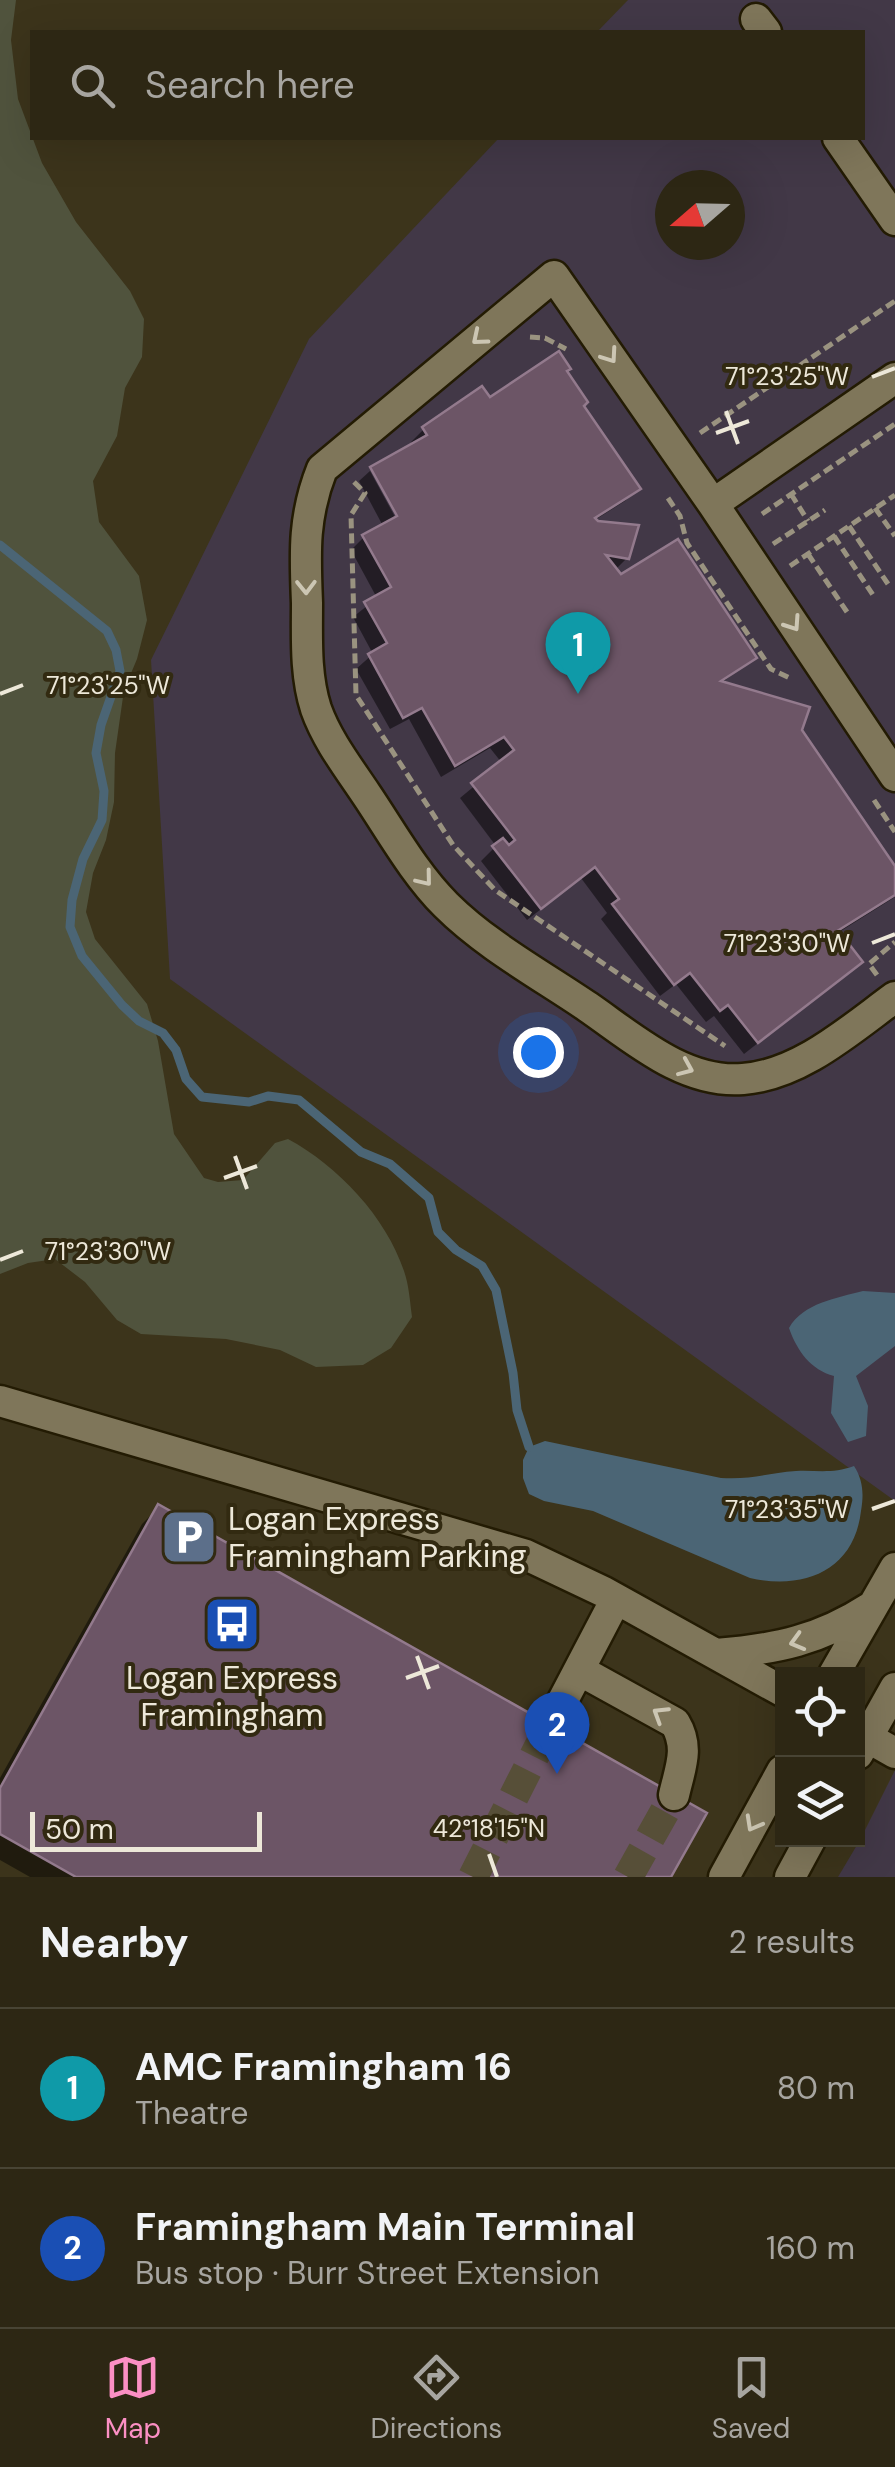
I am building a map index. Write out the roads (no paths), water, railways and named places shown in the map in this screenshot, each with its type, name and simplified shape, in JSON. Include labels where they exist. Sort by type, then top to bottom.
[{"type":"street","points":[[839,140],[895,220]]},
{"type":"street","points":[[888,989],[814,1054],[779,1071],[742,1080],[700,1075],[663,1059],[446,906],[418,872],[330,740],[316,707],[308,670],[305,535],[309,501],[322,469],[554,276],[895,776]]},
{"type":"street","points":[[713,504],[895,378]]},
{"type":"street","points":[[0,1401],[508,1549],[563,1571],[775,1687]]},
{"type":"street","points":[[838,1667],[895,1568]]},
{"type":"street","points":[[550,1725],[616,1599]]},
{"type":"street","points":[[716,1654],[792,1645],[838,1627],[872,1607]]},
{"type":"street","points":[[579,1670],[675,1723],[685,1751],[674,1795]]},
{"type":"street","points":[[865,1735],[895,1688]]},
{"type":"street","points":[[865,1742],[895,1753]]},
{"type":"street","points":[[724,1877],[775,1784]]},
{"type":"street","points":[[790,1877],[806,1847]]},
{"type":"water","points":[[863,1291],[895,1293],[895,1346],[856,1376],[868,1406],[866,1436],[848,1442],[831,1413],[834,1376],[806,1358],[789,1328],[812,1307]]},
{"type":"water","points":[[545,1441],[721,1478],[832,1471],[854,1466],[862,1493],[856,1532],[837,1562],[823,1572],[789,1581],[750,1578],[593,1511],[529,1494],[523,1478],[523,1460],[529,1447]]},
{"type":"waterway","points":[[0,545],[107,631],[116,650],[120,671],[101,725],[96,753],[104,791],[102,820],[83,859],[72,900],[70,927],[82,956],[122,1005],[139,1021],[163,1033],[176,1050],[186,1079],[202,1097],[249,1102],[268,1096],[299,1100],[361,1152],[390,1164],[429,1198],[438,1232],[456,1250],[482,1266],[496,1290],[517,1410],[529,1447]]},
{"type":"tunnel","points":[[473,1877],[550,1725]]},
{"type":"tunnel","points":[[628,1877],[674,1795]]},
{"type":"place","name":"AMC Framingham 16","points":[[578,694]]},
{"type":"place","name":"Logan Express Framingham Parking","points":[[189,1537]]},
{"type":"place","name":"Logan Express Framingham","points":[[232,1624]]},
{"type":"place","name":"Framingham Main Terminal","points":[[557,1774]]}]
